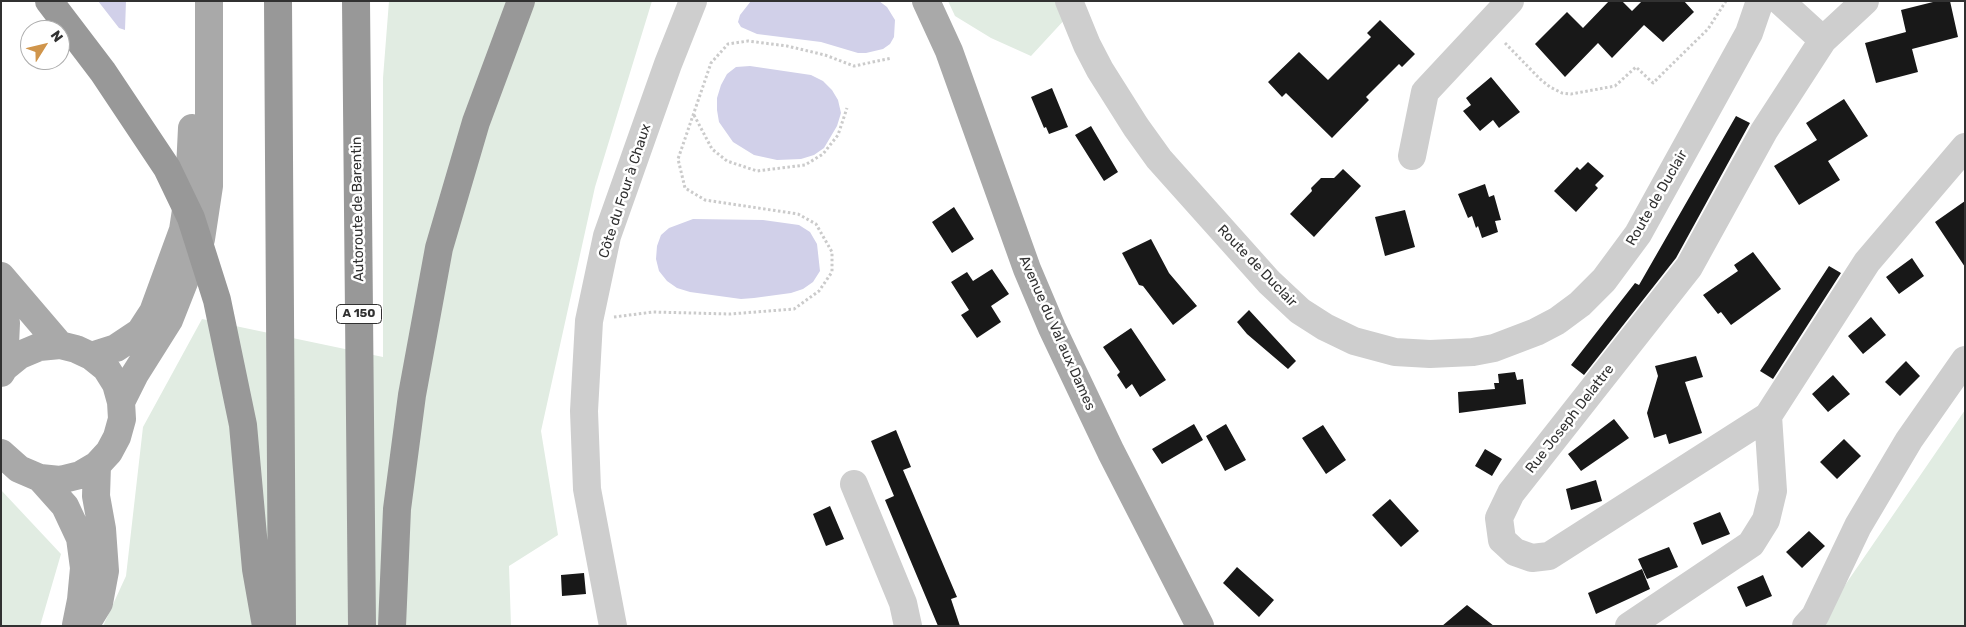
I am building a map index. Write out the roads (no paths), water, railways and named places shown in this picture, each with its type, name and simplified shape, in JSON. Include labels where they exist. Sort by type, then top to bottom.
[{"type":"highway","points":[[28,1],[49,20]]},
{"type":"highway","points":[[49,1],[103,72],[167,168],[191,218],[217,300],[243,425],[256,568],[266,626]]},
{"type":"highway","points":[[278,1],[282,626]]},
{"type":"highway","name":"Autoroute de Barentin","points":[[356,1],[362,626]]},
{"type":"highway","points":[[392,626],[398,509],[412,395],[439,248],[476,122],[521,1]]},
{"type":"highway","points":[[70,40],[103,72]]},
{"type":"main road","points":[[191,1],[201,130]]},
{"type":"main road","points":[[121,402],[161,316],[183,230],[201,130],[209,1]]},
{"type":"main road","name":"Avenue du Val aux Dames","points":[[926,1],[949,51],[1027,269],[1052,328],[1111,452],[1200,626]]},
{"type":"main road","points":[[1,276],[60,345]]},
{"type":"main road","points":[[1,299],[6,323],[3,370]]},
{"type":"main road","points":[[91,356],[116,348],[161,316]]},
{"type":"main road","points":[[1,453],[19,469],[40,478],[60,480],[80,475],[97,465],[109,452],[118,437],[122,419],[121,402],[116,384],[106,368],[91,356],[76,349],[60,345],[40,347],[20,355],[3,370]]},
{"type":"main road","points":[[85,626],[99,603],[105,571],[102,529],[96,496],[97,465]]},
{"type":"main road","points":[[40,478],[65,506],[80,538],[84,568],[76,626]]},
{"type":"street","name":"Côte du Four à Chaux","points":[[613,626],[587,489],[584,411],[589,321],[608,236],[668,64],[693,1]]},
{"type":"street","name":"Route de Duclair","points":[[1069,1],[1091,54],[1136,127],[1159,159],[1269,282],[1300,311],[1325,327],[1354,341],[1395,352],[1430,354],[1472,352],[1494,348],[1536,332],[1557,321],[1580,304],[1604,280],[1638,234],[1749,32],[1760,1]]},
{"type":"street","points":[[1412,156],[1426,92],[1510,1]]},
{"type":"street","points":[[1780,1],[1823,40]]},
{"type":"street","name":"Rue Joseph Delattre","points":[[1865,1],[1823,40],[1764,131],[1689,268],[1511,493],[1500,518],[1502,540],[1515,552],[1532,558],[1549,556],[1768,416],[1867,262],[1965,146]]},
{"type":"street","points":[[1806,626],[1815,616],[1858,526],[1909,440],[1965,360]]},
{"type":"street","points":[[1629,626],[1751,544],[1766,520],[1773,492],[1768,416]]},
{"type":"street","points":[[854,484],[903,603],[908,626]]},
{"type":"water","points":[[98,1],[126,1],[125,30],[119,28]]},
{"type":"water","points":[[751,1],[879,1],[887,7],[895,20],[894,37],[890,44],[883,49],[858,53],[821,42],[757,34],[741,27],[738,22],[740,15]]},
{"type":"water","points":[[750,66],[811,75],[823,81],[832,90],[838,100],[841,113],[837,126],[824,148],[814,155],[801,159],[777,160],[754,155],[733,142],[719,122],[717,98],[727,74],[736,67]]},
{"type":"water","points":[[693,219],[763,220],[799,225],[810,232],[817,244],[820,271],[813,282],[803,289],[791,293],[754,298],[741,299],[690,292],[677,288],[667,281],[659,271],[656,259],[657,246],[661,235],[669,228]]}]
